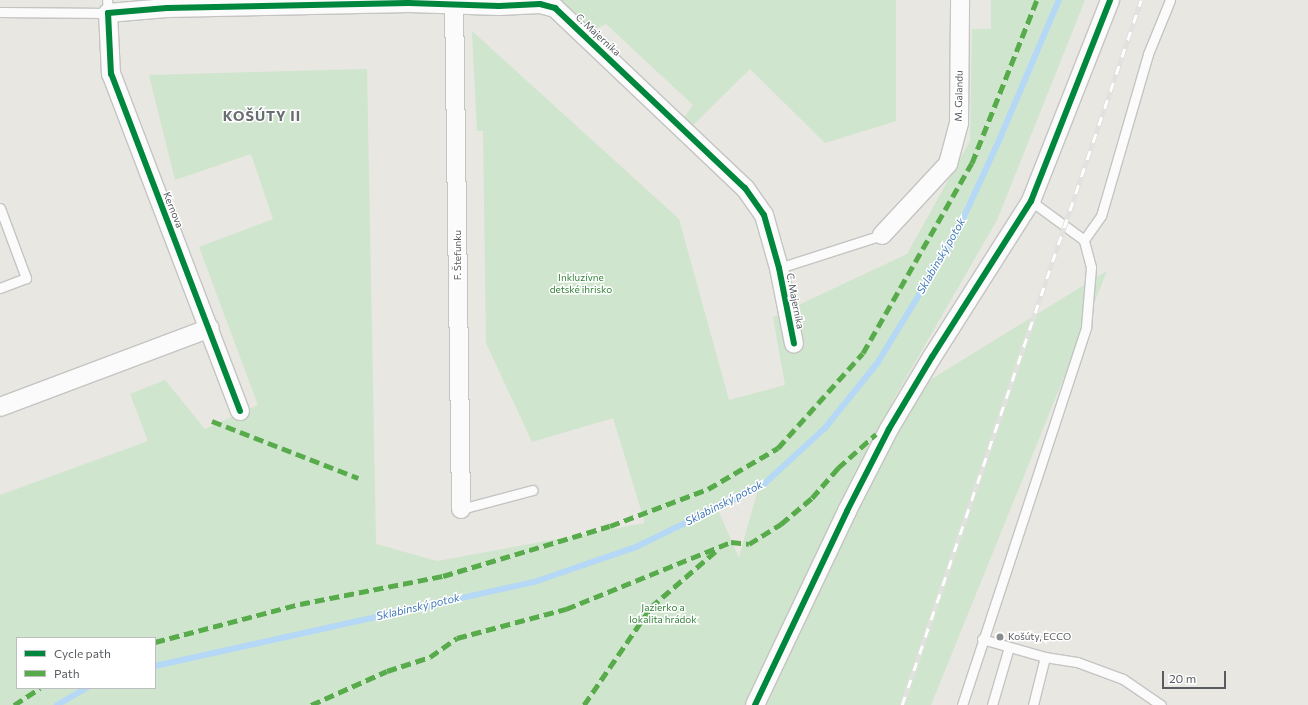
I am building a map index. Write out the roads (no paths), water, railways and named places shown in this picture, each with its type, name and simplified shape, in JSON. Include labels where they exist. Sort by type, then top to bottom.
[{"type":"street","name":"M. Galandu","points":[[882,236],[948,164],[959,123],[960,0]]},
{"type":"street","points":[[755,705],[836,532],[889,429],[932,357],[1031,201],[1110,0]]},
{"type":"street","name":"C. Majerníka","points":[[108,6],[183,8],[454,2],[540,4],[555,8],[745,188],[764,215],[779,268],[794,344]]},
{"type":"street","name":"F. Štefunku","points":[[454,2],[461,509]]},
{"type":"street","name":"Kernova","points":[[108,6],[111,74],[210,328],[240,411]]},
{"type":"street","points":[[0,407],[210,328]]},
{"type":"lane","points":[[1084,240],[1101,216],[1148,54],[1170,0]]},
{"type":"lane","points":[[0,12],[108,6]]},
{"type":"lane","points":[[962,705],[982,639],[1086,327],[1091,267],[1084,240],[1031,201]]},
{"type":"lane","points":[[0,208],[26,278],[0,288]]},
{"type":"lane","points":[[779,268],[882,236]]},
{"type":"lane","points":[[461,509],[533,490]]},
{"type":"lane","points":[[982,639],[1045,658],[1077,662],[1123,679],[1162,705]]},
{"type":"lane","points":[[992,705],[1009,647]]},
{"type":"lane","points":[[1033,705],[1045,658]]},
{"type":"waterway","name":"Sklabinský potok","points":[[156,666],[537,581],[636,547],[763,485],[825,428],[878,362],[955,236],[1000,138],[1059,0]]},
{"type":"waterway","name":"Sklabinský potok","points":[[57,705],[85,689]]},
{"type":"railway","points":[[902,705],[1141,0]]},
{"type":"place","name":"Košúty, ECCO","points":[[1000,637]]},
{"type":"district","name":"KOŠÚTY II","points":[[262,116]]},
{"type":"park label","name":"Inkluzívne detské ihrisko","points":[[581,282]]},
{"type":"park label","name":"Jazierko a lokalita hrádok","points":[[663,612]]}]
